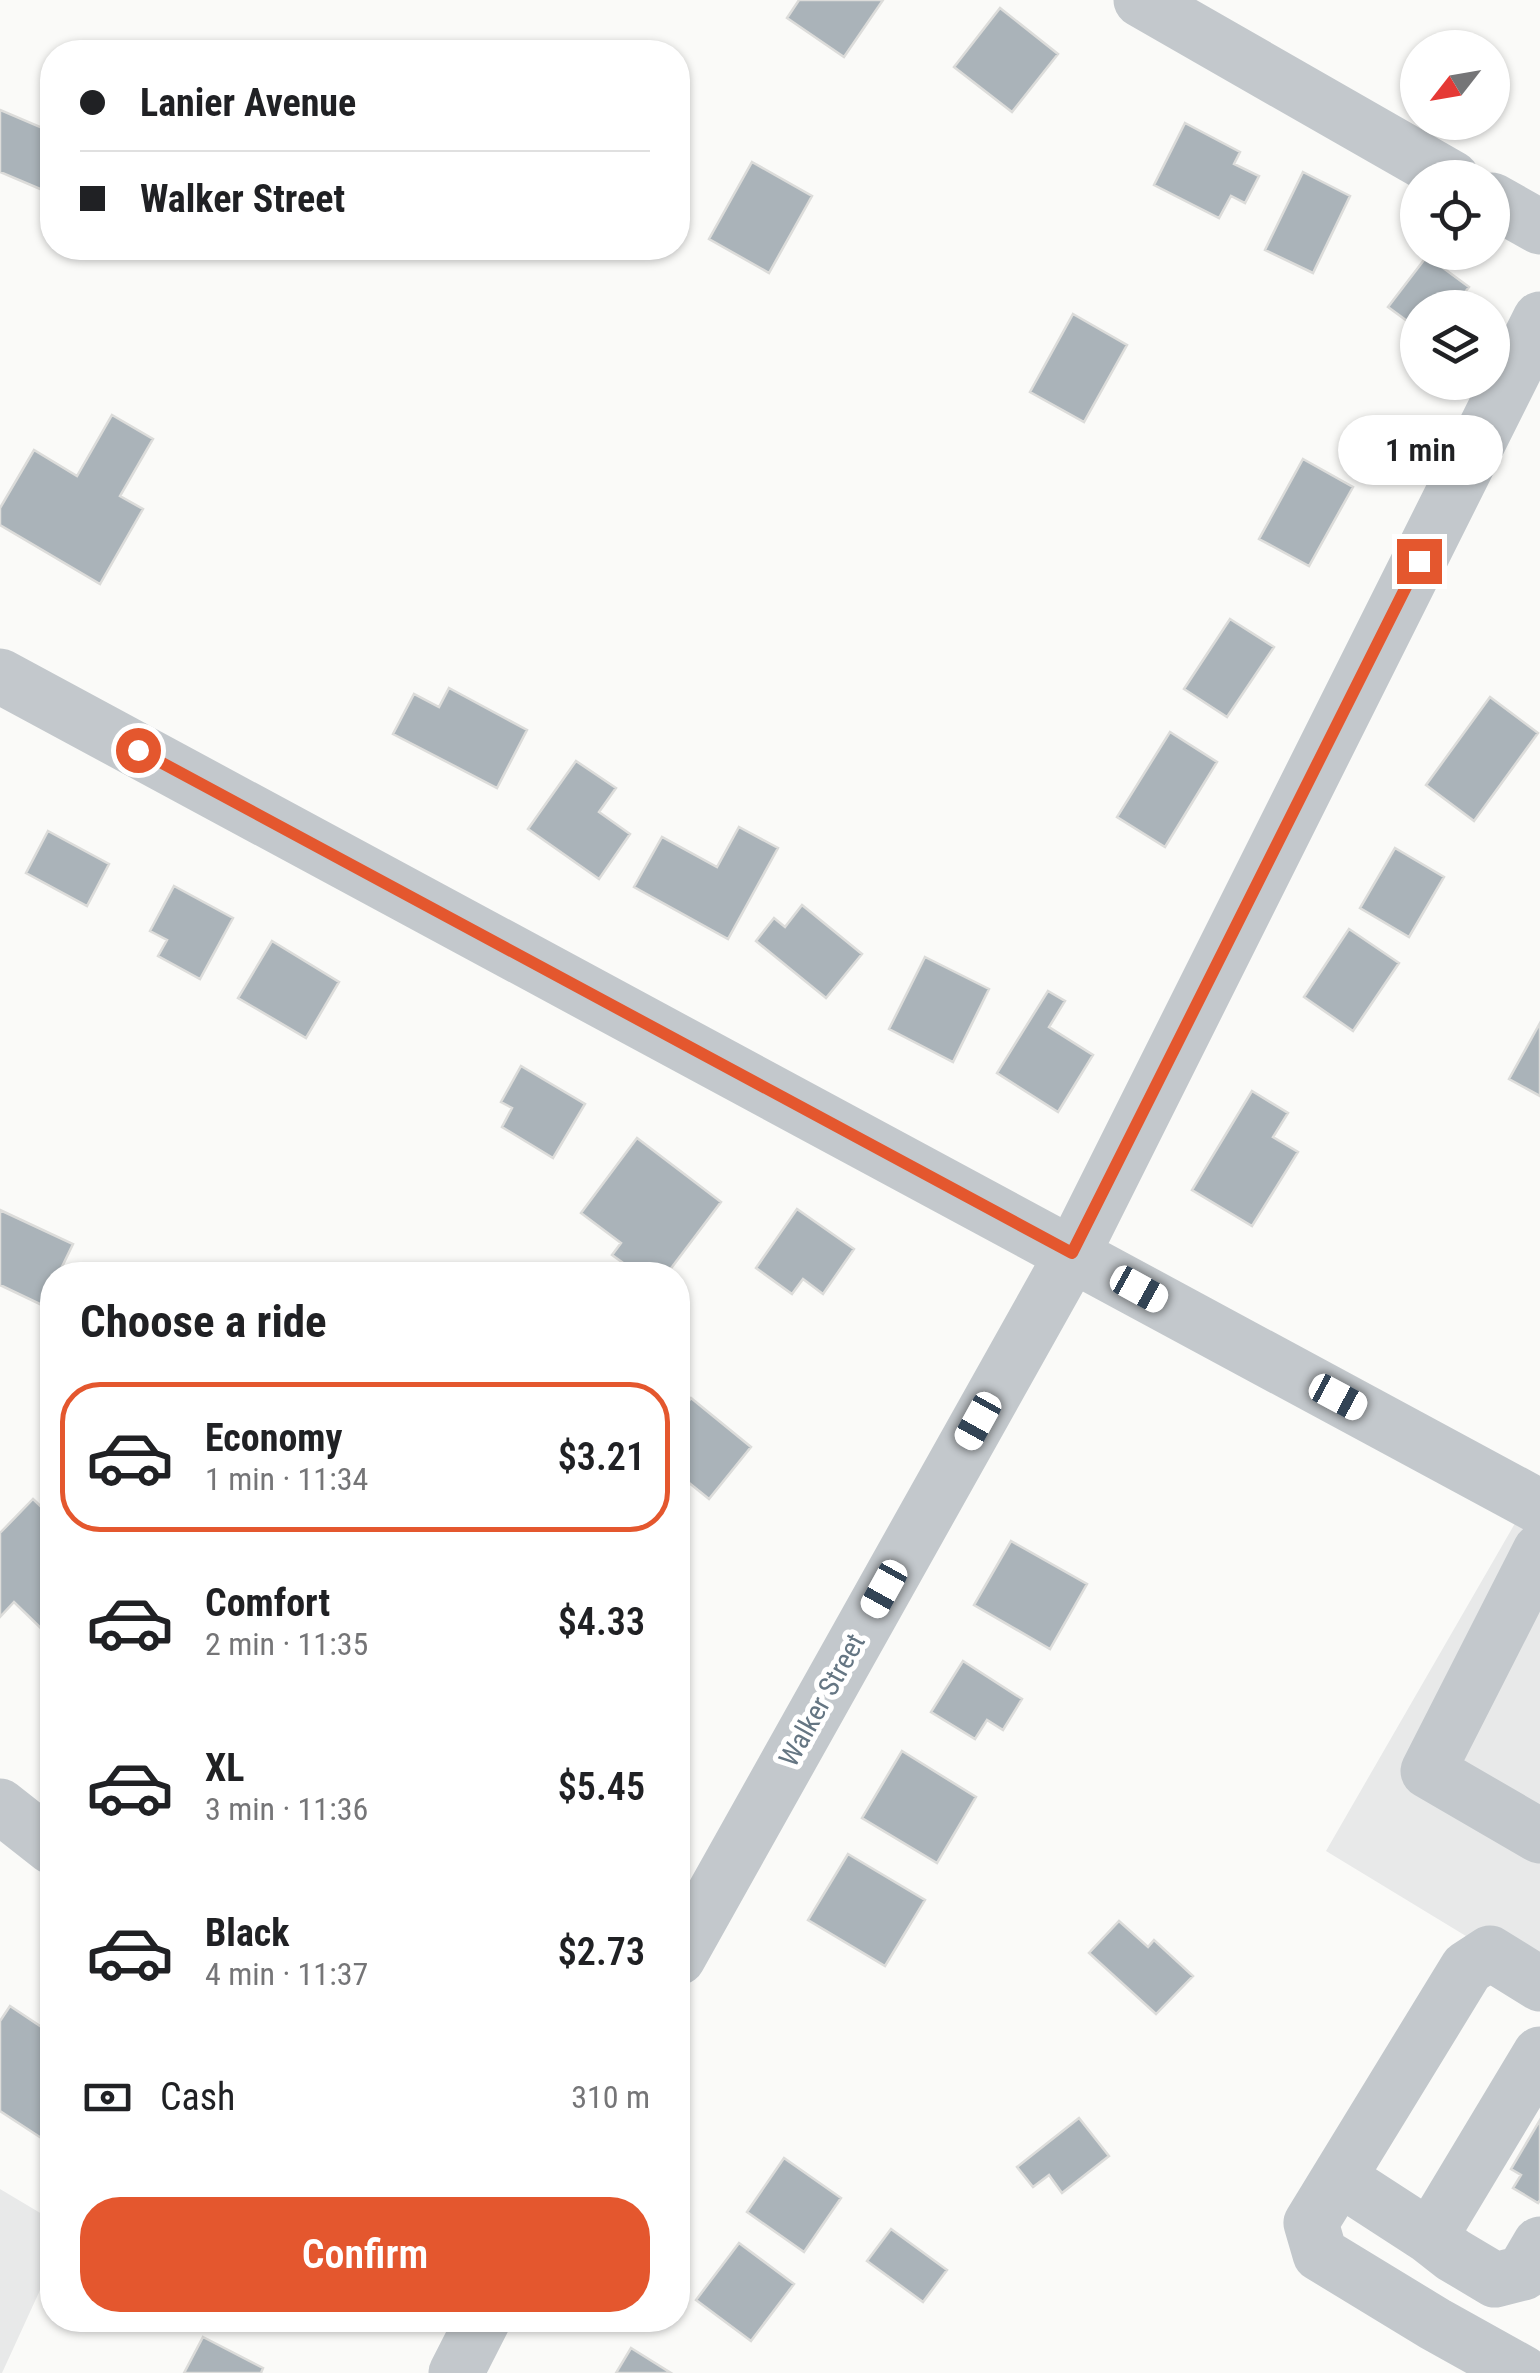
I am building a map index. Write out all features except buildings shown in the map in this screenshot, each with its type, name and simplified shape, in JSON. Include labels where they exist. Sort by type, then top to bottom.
[{"type":"street","points":[[1142,0],[1421,160]]},
{"type":"street","points":[[1510,210],[1540,228]]},
{"type":"street","name":"Walker Street","points":[[690,1937],[1072,1253],[1540,318]]},
{"type":"street","points":[[0,676],[1072,1253],[1539,1516],[1528,1607],[1428,1771],[1540,1836]]},
{"type":"street","points":[[0,1806],[40,1838]]},
{"type":"street","points":[[1524,2373],[1320,2254],[1311,2223],[1467,1968],[1490,1953],[1540,1984]]},
{"type":"street","points":[[1430,2237],[1540,2054]]},
{"type":"street","points":[[1338,2178],[1494,2280],[1523,2273],[1540,2244]]},
{"type":"street","points":[[456,2373],[477,2332]]},
{"type":"shaded area","points":[[1540,1480],[1540,1981],[1326,1851]]},
{"type":"shaded area","points":[[0,2189],[40,2213],[40,2290],[0,2373]]},
{"type":"route","points":[[138,750],[1072,1253],[1419,561]]}]
